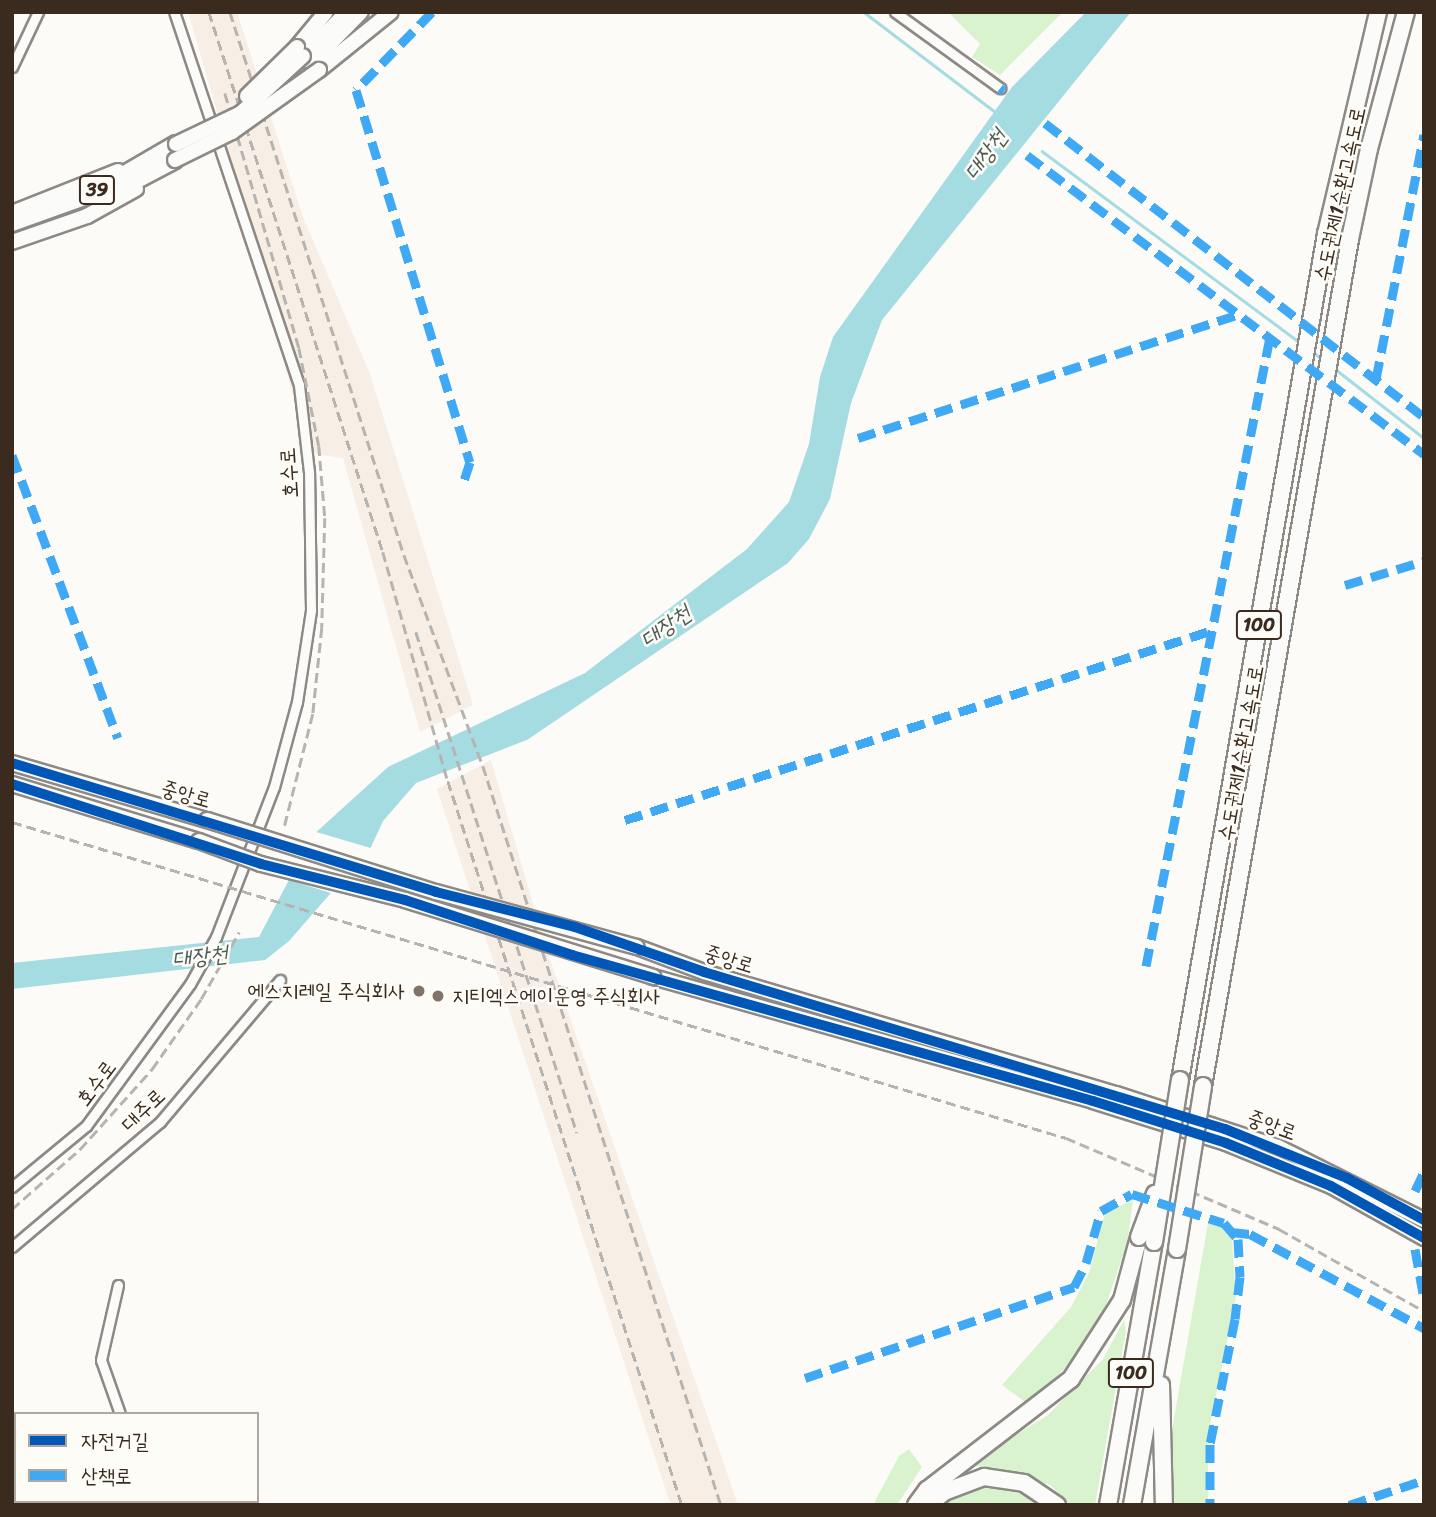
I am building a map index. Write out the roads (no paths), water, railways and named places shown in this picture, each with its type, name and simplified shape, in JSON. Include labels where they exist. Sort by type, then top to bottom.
[{"type":"highway","name":"수도권제1순환고속도로","points":[[1108,1505],[1147,1240],[1167,1163],[1302,375],[1314,321],[1329,221],[1378,12]]},
{"type":"highway","name":"수도권제1순환고속도로","points":[[1132,1505],[1334,334],[1368,149],[1395,43],[1406,12]]},
{"type":"highway","name":"39","points":[[12,223],[86,196],[176,152]]},
{"type":"highway","name":"39","points":[[12,233],[82,209],[176,152]]},
{"type":"highway","points":[[916,1505],[935,1483],[1071,1379],[1122,1300],[1147,1240]]},
{"type":"highway","points":[[1161,1340],[1164,1505]]},
{"type":"highway","points":[[929,1505],[944,1492],[984,1477],[1024,1483],[1057,1505]]},
{"type":"main road","points":[[307,59],[326,12]]},
{"type":"main road","name":"39","points":[[176,152],[275,95],[347,12]]},
{"type":"main road","name":"39","points":[[307,59],[361,12]]},
{"type":"main road","points":[[12,242],[87,216],[144,185],[176,152],[240,103],[307,59],[391,12]]},
{"type":"main road","points":[[12,213],[176,152]]},
{"type":"main road","name":"중앙로","points":[[12,763],[207,820],[436,892],[637,947],[704,972],[1116,1094],[1278,1147],[1424,1220]]},
{"type":"main road","name":"중앙로","points":[[12,783],[198,841],[261,864],[405,900],[653,977],[1093,1101],[1226,1143],[1331,1186],[1424,1238]]},
{"type":"street","points":[[12,67],[38,12]]},
{"type":"street","name":"호수로","points":[[12,1187],[86,1126],[190,984],[216,937],[274,787],[297,702],[311,610],[309,472],[299,385],[174,12]]},
{"type":"street","points":[[895,12],[1000,88]]},
{"type":"street","name":"대주로","points":[[12,1247],[160,1122],[280,980]]},
{"type":"street","points":[[118,1285],[102,1360],[119,1412]]},
{"type":"water","name":"대장천","points":[[1086,12],[1131,12],[882,320],[851,403],[830,499],[809,539],[788,563],[527,740],[416,783],[383,821],[371,847],[289,941],[265,960],[12,989],[12,963],[259,937],[312,836],[388,767],[585,673],[747,549],[789,502],[809,444],[820,377],[833,337],[1012,87]]},
{"type":"waterway","points":[[864,12],[998,114]]},
{"type":"waterway","points":[[1042,151],[1301,343]]},
{"type":"waterway","points":[[1312,351],[1323,360]]},
{"type":"waterway","points":[[1334,368],[1424,438]]},
{"type":"railway","points":[[209,12],[383,552],[448,781],[682,1505]]},
{"type":"railway","points":[[230,12],[404,555],[483,766],[721,1505]]},
{"type":"railway","points":[[225,93],[299,348],[319,446],[325,518],[322,628],[313,714],[284,829]]},
{"type":"railway","points":[[416,632],[577,1133]]},
{"type":"railway","points":[[12,822],[1066,1138],[1279,1229],[1424,1311]]},
{"type":"railway","points":[[12,1209],[80,1149],[152,1069],[201,999],[239,932]]},
{"type":"place","name":"에스지레일 주식회사","points":[[419,991]]},
{"type":"place","name":"지티엑스에이운영 주식회사","points":[[438,996]]}]
